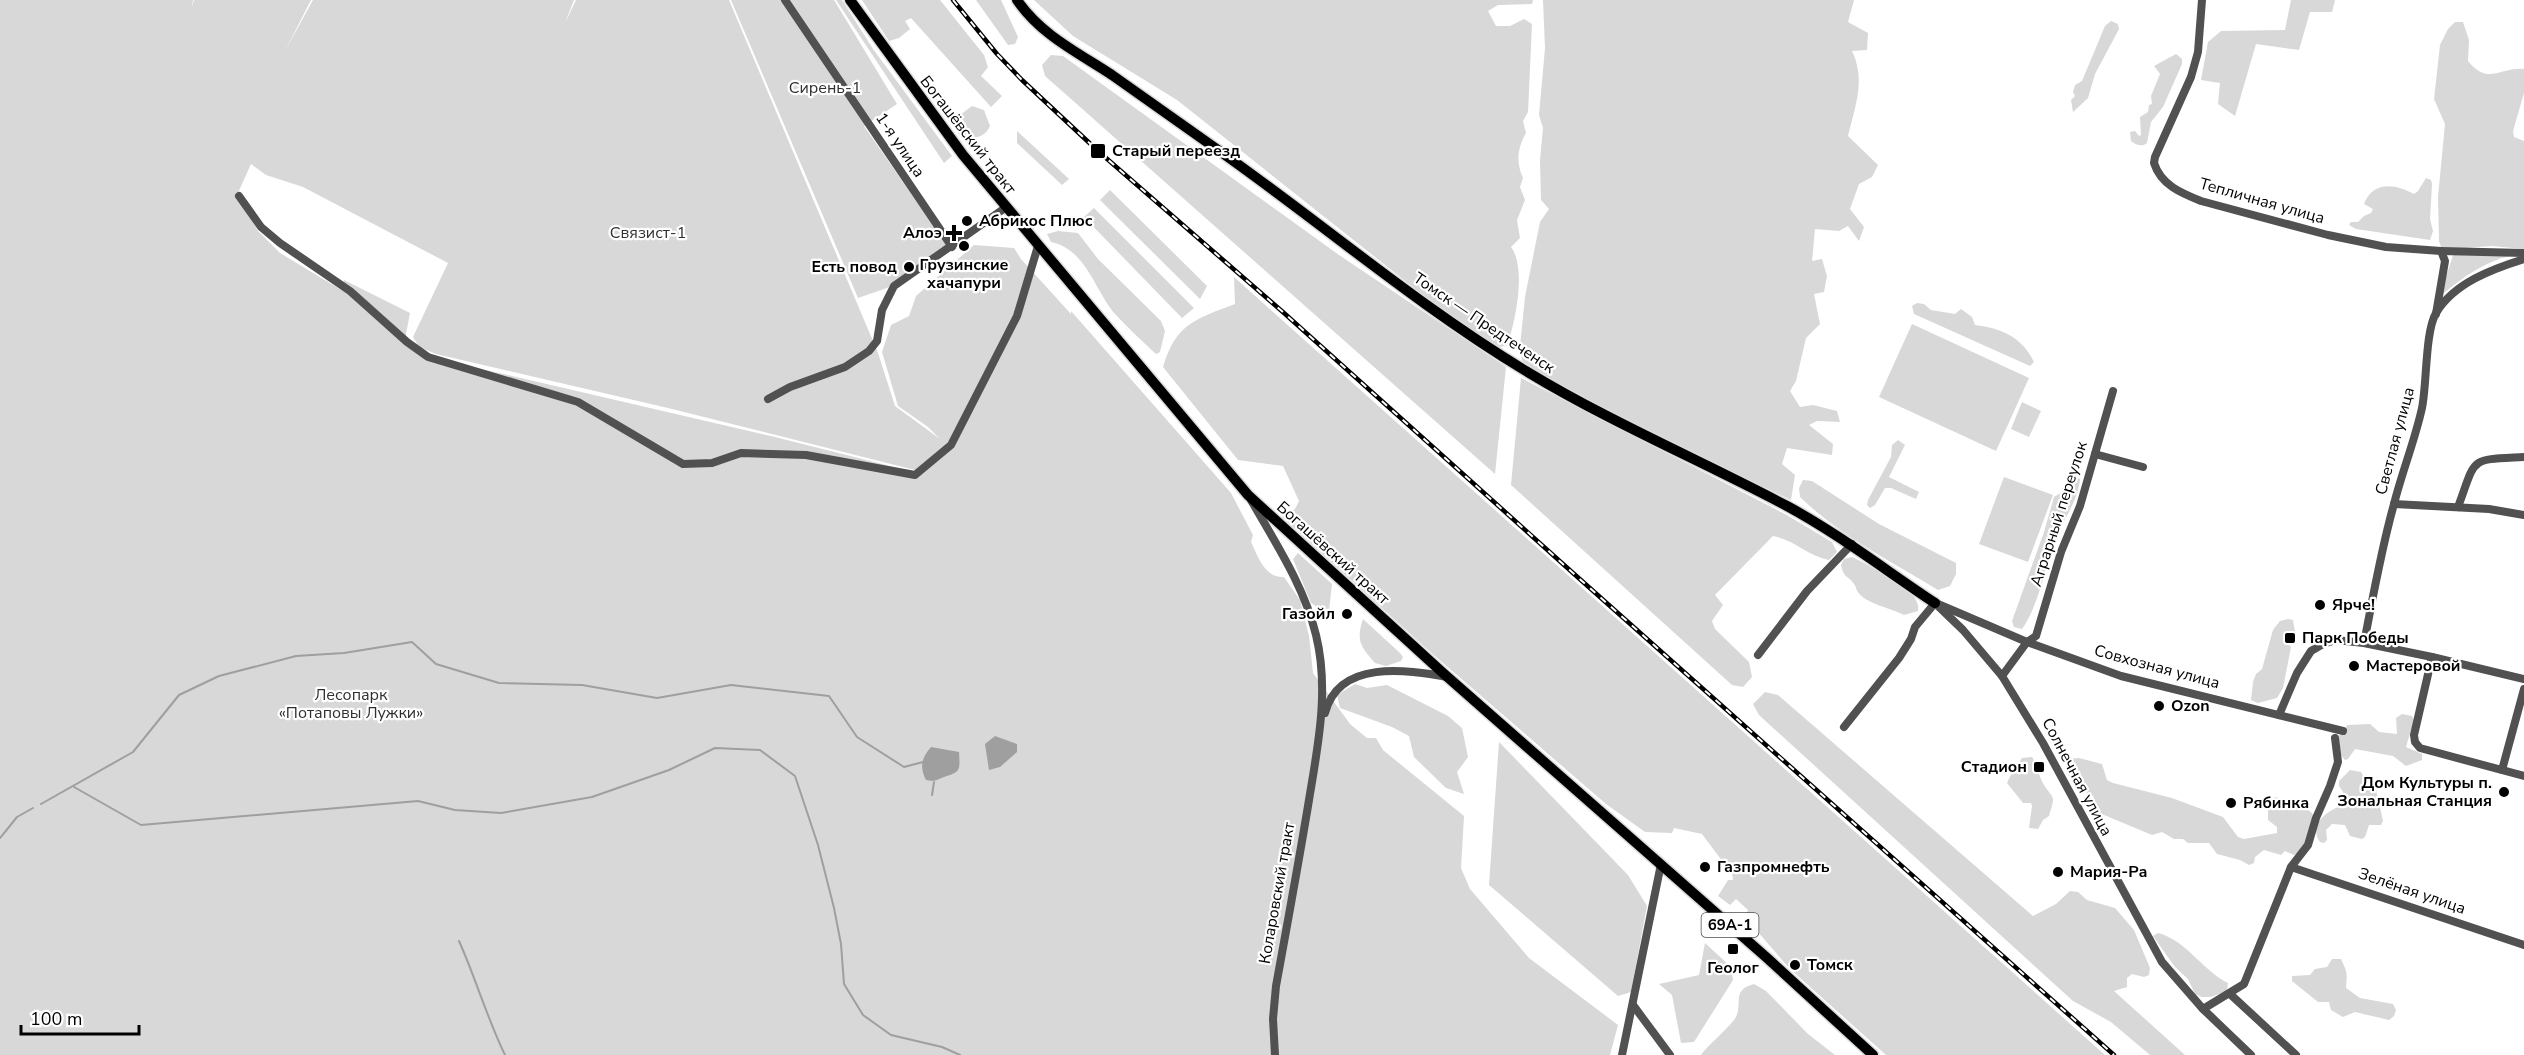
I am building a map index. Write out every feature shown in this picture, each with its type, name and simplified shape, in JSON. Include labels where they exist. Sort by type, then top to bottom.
[{"type":"main road","name":"Богашёвский тракт","points":[[850,0],[932,115],[1005,208],[1248,495],[1425,657],[1661,864],[1873,1055]]},
{"type":"main road","name":"Томск — Предтеченск","points":[[1017,0],[1041,28],[1227,156],[1435,312],[1569,397],[1787,507],[1852,544],[1935,603]]},
{"type":"street","name":"1-я улица","points":[[784,0],[952,247]]},
{"type":"street","name":"Тепличная улица","points":[[2202,0],[2198,52],[2191,77],[2155,158],[2154,163],[2161,177],[2182,193],[2201,201],[2328,235],[2386,247],[2524,253]]},
{"type":"street","points":[[239,196],[261,227],[280,243],[350,291],[406,342],[428,357],[578,402],[683,464],[712,463],[741,453],[806,455],[915,475],[951,445],[1017,316],[1038,246]]},
{"type":"street","points":[[768,399],[790,387],[845,366],[869,351],[877,341],[882,310],[894,286],[1005,208]]},
{"type":"street","name":"Светлая улица","points":[[2364,643],[2394,504],[2422,409],[2432,328],[2445,261],[2441,251]]},
{"type":"street","points":[[2436,314],[2460,288],[2497,267],[2524,259]]},
{"type":"street","name":"Аграрный переулок","points":[[2002,676],[2027,642],[2036,636],[2061,552],[2080,506],[2114,391]]},
{"type":"street","points":[[2095,454],[2143,467]]},
{"type":"street","points":[[2458,507],[2474,464],[2483,459],[2524,457]]},
{"type":"street","points":[[1248,495],[1290,567],[1316,634],[1322,681],[1319,737]]},
{"type":"street","points":[[2394,504],[2489,509],[2524,515]]},
{"type":"street","points":[[1278,548],[1280,539],[1285,536],[1292,537]]},
{"type":"street","points":[[1758,655],[1808,591],[1852,544]]},
{"type":"street","points":[[1844,728],[1899,658],[1911,639],[1915,627],[1935,603]]},
{"type":"street","name":"Совхозная улица","points":[[1935,603],[2027,642],[2121,676],[2343,731]]},
{"type":"street","name":"Солнечная улица","points":[[1935,603],[1963,630],[2002,676],[2043,743],[2151,943],[2169,971],[2203,1009],[2251,1055]]},
{"type":"street","points":[[2279,715],[2297,673],[2311,651],[2336,640],[2364,643],[2432,657],[2524,679]]},
{"type":"street","points":[[1416,672],[1423,668],[1425,657]]},
{"type":"street","points":[[2432,657],[2414,735],[2415,742],[2420,748],[2524,776]]},
{"type":"street","points":[[1322,681],[1329,687],[1373,673],[1416,672],[1448,677]]},
{"type":"street","points":[[1319,737],[1328,701],[1344,683]]},
{"type":"street","points":[[2502,770],[2524,689]]},
{"type":"street","name":"Коларовский тракт","points":[[1275,1055],[1273,1019],[1276,986],[1319,737]]},
{"type":"street","points":[[2203,1009],[2244,984],[2291,867],[2308,845],[2330,786],[2338,762],[2335,738]]},
{"type":"street","points":[[1622,1055],[1661,864]]},
{"type":"street","name":"Зелёная улица","points":[[2291,867],[2524,945]]},
{"type":"street","points":[[2230,994],[2296,1055]]},
{"type":"street","points":[[1633,1005],[1670,1055]]},
{"type":"green space","name":"Лесопарк «Потаповы Лужки»","points":[[0,0],[193,0],[192,7],[194,0],[311,0],[285,51],[313,0],[574,0],[565,23],[576,0],[729,0],[878,353],[895,406],[940,439],[928,427],[898,406],[882,352],[891,325],[909,316],[916,296],[974,245],[1014,248],[1021,259],[1071,314],[1071,311],[1231,493],[1253,535],[1251,542],[1259,559],[1271,574],[1284,577],[1300,600],[1309,636],[1313,673],[1350,724],[1367,738],[1376,738],[1383,750],[1464,816],[1461,868],[1470,889],[1529,958],[1618,1025],[1610,1055],[0,1055]],"holes":[[[251,164],[266,175],[303,187],[448,263],[413,337],[419,347],[436,354],[668,408],[915,470],[914,472],[775,437],[439,359],[407,343],[406,334],[410,313],[344,280],[343,291],[280,253],[258,231],[237,195]]]},
{"type":"green space","name":"Сирень-1","points":[[731,0],[834,0],[897,104],[864,126],[948,247],[887,288],[858,298]]},
{"type":"green space","points":[[836,0],[842,0],[873,49],[952,156],[944,163]]},
{"type":"green space","points":[[862,0],[940,0],[984,55],[988,67],[981,76],[1002,96],[991,107],[911,18],[905,21],[910,29],[899,38],[889,41]]},
{"type":"green space","points":[[976,0],[1001,0],[1018,37],[1015,44],[1008,45]]},
{"type":"green space","points":[[1034,0],[1533,0],[1532,4],[1498,5],[1488,11],[1496,26],[1510,26],[1524,19],[1532,24],[1528,112],[1523,121],[1526,133],[1518,156],[1523,178],[1520,187],[1525,200],[1517,220],[1520,238],[1511,247],[1516,256],[1518,268],[1518,296],[1507,346],[1497,347],[1438,307],[1177,100],[1073,36]]},
{"type":"green space","points":[[1543,0],[1854,0],[1848,22],[1868,33],[1867,50],[1852,51],[1859,83],[1848,136],[1878,165],[1872,177],[1859,184],[1850,209],[1864,227],[1859,241],[1848,226],[1839,231],[1815,229],[1812,261],[1822,259],[1827,276],[1824,292],[1814,294],[1820,324],[1806,338],[1796,381],[1790,391],[1800,407],[1813,405],[1837,411],[1840,422],[1817,421],[1809,425],[1833,444],[1832,455],[1787,448],[1782,464],[1795,475],[1791,500],[1620,418],[1523,365],[1520,346],[1525,297],[1540,222],[1549,209],[1541,200],[1540,160],[1543,128],[1539,115],[1545,48]]},
{"type":"green space","points":[[2291,0],[2335,0],[2332,12],[2310,12],[2299,50],[2256,44],[2235,116],[2218,104],[2220,83],[2201,80],[2208,42],[2221,31],[2285,30]]},
{"type":"green space","points":[[2111,21],[2118,24],[2119,29],[2095,74],[2088,98],[2073,112],[2071,100],[2075,96],[2073,92],[2075,85],[2082,81],[2105,26]]},
{"type":"green space","points":[[2455,22],[2463,22],[2469,40],[2468,61],[2482,73],[2494,74],[2524,69],[2524,93],[2513,131],[2514,137],[2524,141],[2524,249],[2492,246],[2448,249],[2441,247],[2439,241],[2438,197],[2445,124],[2434,99],[2440,45],[2448,29]]},
{"type":"green space","points":[[2176,54],[2182,59],[2182,64],[2163,107],[2151,122],[2147,143],[2137,144],[2131,141],[2130,132],[2135,131],[2139,136],[2141,135],[2140,117],[2148,112],[2149,105],[2152,104],[2151,96],[2160,74],[2154,66]]},
{"type":"green space","points":[[1051,55],[1063,56],[1339,255],[1506,367],[1495,474],[1045,76],[1042,65]]},
{"type":"green space","points":[[972,106],[984,110],[990,126],[982,135],[962,139],[953,126],[956,118]]},
{"type":"green space","points":[[1017,131],[1069,179],[1062,185],[1017,143]]},
{"type":"green space","points":[[2426,178],[2431,180],[2432,184],[2430,219],[2433,231],[2430,240],[2356,229],[2349,225],[2371,213],[2373,209],[2364,204],[2373,191],[2393,186],[2414,194]]},
{"type":"green space","points":[[1110,190],[1207,286],[1200,299],[1100,200]]},
{"type":"green space","points":[[1094,208],[1194,308],[1182,318],[1084,217]]},
{"type":"green space","points":[[1058,231],[1078,233],[1098,259],[1161,321],[1165,331],[1160,352],[1156,354],[1115,314],[1089,272],[1073,253],[1051,242],[1047,234]]},
{"type":"green space","points":[[2453,255],[2510,256],[2475,270],[2444,293]]},
{"type":"green space","points":[[1234,277],[2105,1055],[1886,1055],[1790,969],[1757,931],[1746,914],[1748,910],[1736,899],[1730,905],[1718,896],[1728,880],[1733,880],[1732,874],[1702,834],[1674,828],[1672,833],[1645,832],[1606,804],[1428,650],[1282,517],[1295,509],[1299,501],[1283,466],[1238,460],[1163,367],[1174,341],[1189,325],[1235,304]]},
{"type":"green space","points":[[1917,303],[1924,304],[1931,310],[1955,314],[1961,309],[1972,317],[1975,325],[2002,331],[2017,340],[2034,362],[2030,366],[1914,314],[1912,306]]},
{"type":"green space","points":[[1912,324],[2029,378],[1996,451],[1879,397]]},
{"type":"green space","points":[[1521,378],[1785,514],[1832,542],[1837,552],[1829,560],[1773,536],[1715,595],[1723,605],[1712,621],[1715,629],[1749,662],[1752,677],[1743,687],[1732,685],[1511,485]]},
{"type":"green space","points":[[2022,402],[2041,411],[2029,437],[2011,429]]},
{"type":"green space","points":[[1898,440],[1905,445],[1889,477],[1919,492],[1916,499],[1891,488],[1885,488],[1875,505],[1870,508],[1867,505],[1868,500],[1891,457],[1892,445]]},
{"type":"green space","points":[[2004,477],[2053,495],[2028,562],[1979,544]]},
{"type":"green space","points":[[2075,477],[2080,479],[2077,495],[2056,538],[2038,597],[2022,629],[2014,627],[2012,621],[2054,497],[2067,489]]},
{"type":"green space","points":[[1803,480],[1812,481],[1879,524],[1956,563],[1956,574],[1950,586],[1938,590],[1832,524],[1800,497],[1799,488]]},
{"type":"green space","points":[[1298,553],[1332,584],[1329,611],[1325,612],[1311,603],[1293,559]]},
{"type":"green space","points":[[1852,557],[1885,575],[1909,592],[1917,602],[1918,611],[1904,615],[1873,603],[1862,596],[1842,569],[1844,559]]},
{"type":"green space","points":[[1363,619],[1400,653],[1403,657],[1401,661],[1386,666],[1375,663],[1361,642],[1360,632]]},
{"type":"green space","points":[[2293,620],[2295,632],[2286,640],[2291,647],[2283,688],[2277,698],[2258,703],[2251,700],[2253,682],[2256,674],[2262,669],[2273,630],[2280,621]]},
{"type":"green space","points":[[1355,684],[1367,688],[1387,685],[1448,716],[1462,728],[1468,757],[1457,772],[1464,794],[1446,788],[1414,757],[1409,736],[1392,727],[1340,708],[1337,695]]},
{"type":"green space","points":[[1765,692],[1778,695],[2033,916],[2056,904],[2070,891],[2078,892],[2087,900],[2115,908],[2134,930],[2150,968],[2149,975],[2144,977],[2132,974],[2127,978],[2127,987],[2114,991],[2185,1055],[2150,1055],[2111,1022],[2073,1001],[1759,715],[1753,704]]},
{"type":"green space","points":[[2402,714],[2412,716],[2414,720],[2406,747],[2422,754],[2422,760],[2406,766],[2393,756],[2355,749],[2345,760],[2339,753],[2338,736],[2343,734],[2347,725],[2370,724],[2379,732],[2397,734],[2396,718]]},
{"type":"green space","points":[[1499,742],[1628,875],[1647,906],[1631,992],[1618,996],[1489,885]]},
{"type":"green space","points":[[2032,757],[2042,782],[2053,799],[2049,816],[2043,820],[2038,829],[2029,828],[2031,803],[2023,803],[2007,783],[2022,758]]},
{"type":"green space","points":[[2079,758],[2102,764],[2107,780],[2113,783],[2172,798],[2223,817],[2238,837],[2244,839],[2277,833],[2277,827],[2268,820],[2268,801],[2275,797],[2296,804],[2314,816],[2308,838],[2299,852],[2294,855],[2285,851],[2281,855],[2264,850],[2255,857],[2254,863],[2249,865],[2240,860],[2217,854],[2209,843],[2188,843],[2162,832],[2152,835],[2097,812],[2093,796],[2077,789],[2067,771],[2068,759]]},
{"type":"green space","points":[[2350,770],[2361,772],[2376,790],[2383,821],[2381,825],[2369,825],[2362,839],[2350,836],[2345,825],[2332,824],[2326,830],[2327,840],[2324,843],[2320,842],[2316,829],[2318,824],[2331,811],[2343,805],[2343,792],[2339,781]]},
{"type":"green space","points":[[2158,933],[2177,942],[2210,971],[2228,983],[2227,991],[2211,997],[2195,994],[2188,979],[2175,967],[2153,936]]},
{"type":"green space","points":[[1705,943],[1731,967],[1733,980],[1694,1042],[1681,1043],[1672,995],[1659,984],[1699,975]]},
{"type":"green space","points":[[2332,959],[2341,959],[2345,968],[2346,988],[2360,998],[2393,1004],[2396,1010],[2394,1016],[2389,1020],[2355,1012],[2343,1017],[2331,1010],[2329,1002],[2318,1002],[2292,981],[2292,976],[2310,975],[2315,969],[2327,967]]},
{"type":"green space","points":[[1754,984],[1766,991],[1808,1034],[1835,1055],[1701,1055],[1736,1017],[1742,990]]},
{"type":"shaded area","points":[[995,736],[1017,744],[1017,752],[1000,767],[989,770],[985,744]]},
{"type":"shaded area","points":[[931,747],[959,752],[959,767],[956,772],[935,780],[926,780],[923,762]]},
{"type":"waterway","points":[[41,804],[133,752],[179,695],[219,676],[296,656],[344,653],[412,642],[436,664],[499,683],[582,685],[657,698],[731,685],[829,696],[857,737],[904,767],[923,762]]},
{"type":"waterway","points":[[74,787],[141,825],[418,801],[455,810],[501,813],[592,797],[669,770],[715,748],[760,750],[795,776],[818,845],[834,908],[841,944],[844,984],[863,1015],[891,1035],[942,1047],[960,1055]]},
{"type":"waterway","points":[[932,795],[934,782]]},
{"type":"waterway","points":[[0,838],[17,817],[33,808]]},
{"type":"waterway","points":[[459,941],[505,1055]]},
{"type":"railway","points":[[953,0],[997,54],[1098,151],[1284,313],[2114,1055]]},
{"type":"place","name":"Старый переезд","points":[[1098,151]]},
{"type":"place","name":"Абрикос Плюс","points":[[967,221]]},
{"type":"place","name":"Алоэ","points":[[954,233]]},
{"type":"place","name":"Грузинские хачапури","points":[[964,246]]},
{"type":"place","name":"Есть повод","points":[[909,267]]},
{"type":"place","name":"Ярче!","points":[[2320,605]]},
{"type":"place","name":"Газойл","points":[[1347,614]]},
{"type":"place","name":"Парк Победы","points":[[2290,638]]},
{"type":"place","name":"Мастеровой","points":[[2354,666]]},
{"type":"place","name":"Ozon","points":[[2159,706]]},
{"type":"place","name":"Стадион","points":[[2039,767]]},
{"type":"place","name":"Дом Культуры п. Зональная Станция","points":[[2504,792]]},
{"type":"place","name":"Рябинка","points":[[2231,803]]},
{"type":"place","name":"Газпромнефть","points":[[1705,867]]},
{"type":"place","name":"Мария-Ра","points":[[2058,872]]},
{"type":"place","name":"Геолог","points":[[1733,949]]},
{"type":"place","name":"Томск","points":[[1795,965]]},
{"type":"park label","name":"Связист-1","points":[[648,233]]}]
